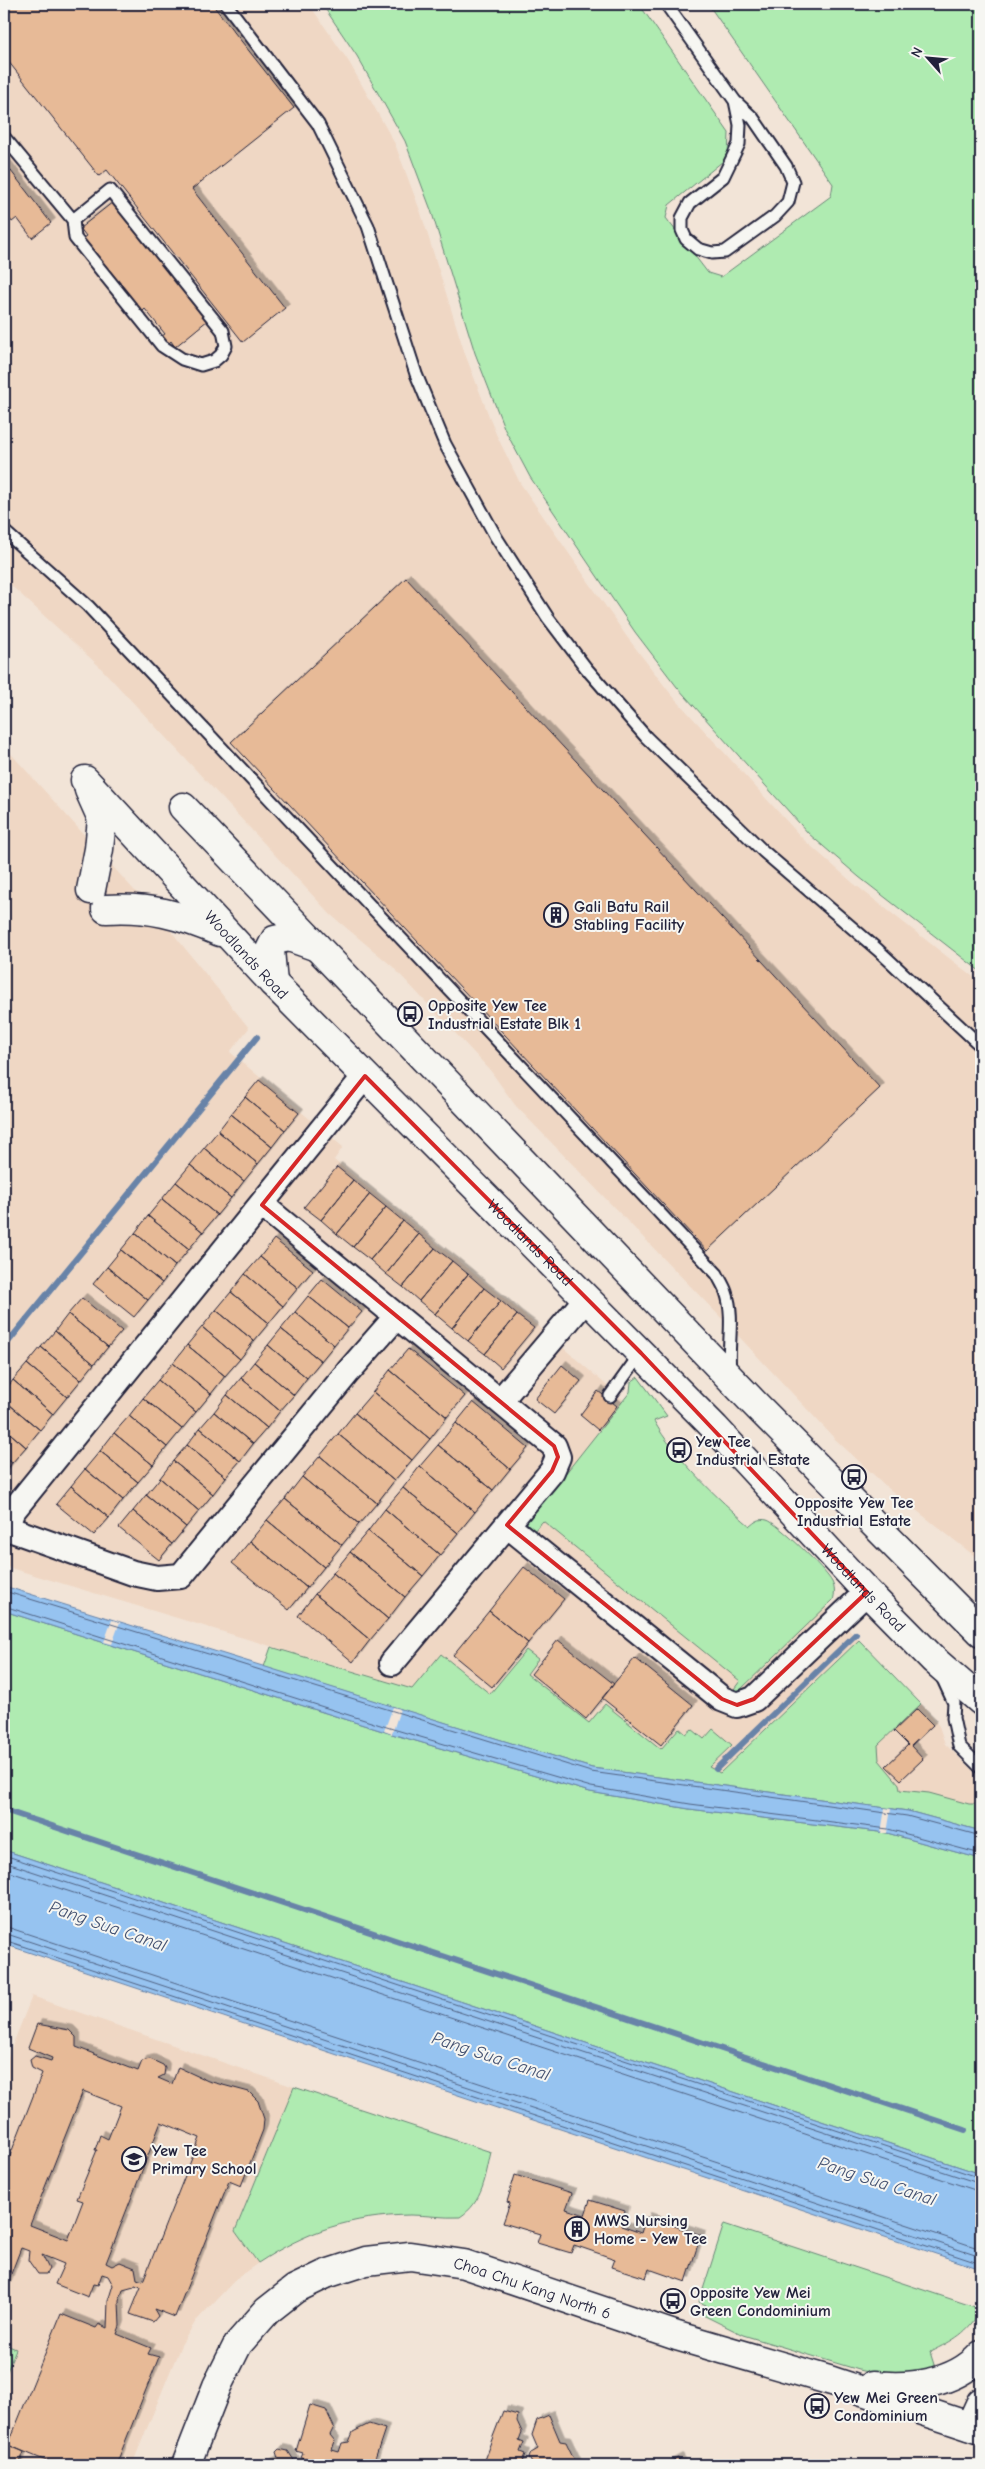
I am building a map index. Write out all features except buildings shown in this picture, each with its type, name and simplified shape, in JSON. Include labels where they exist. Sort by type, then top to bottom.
[{"type":"main road","name":"Woodlands Road","points":[[228,936],[187,918],[99,900],[102,819],[85,780],[273,983],[715,1428],[867,1592],[934,1660],[981,1701]]},
{"type":"main road","points":[[183,806],[731,1379],[976,1626]]},
{"type":"main road","points":[[273,983],[270,950],[275,940],[289,937],[317,947]]},
{"type":"main road","name":"Choa Chu Kang North 6","points":[[186,2465],[217,2386],[238,2344],[267,2311],[295,2289],[326,2274],[366,2262],[410,2256],[464,2264],[677,2336],[832,2381],[978,2419]]},
{"type":"main road","points":[[832,2381],[907,2387],[931,2383],[963,2371],[981,2356]]},
{"type":"street","points":[[365,1076],[12,1512],[8,1524],[14,1531],[133,1573],[157,1578],[181,1576],[348,1372],[397,1316]]},
{"type":"street","points":[[262,1205],[554,1446],[558,1457],[552,1471],[392,1663]]},
{"type":"street","points":[[500,1401],[586,1299]]},
{"type":"street","points":[[507,1525],[722,1699],[737,1705],[754,1698],[867,1592]]},
{"type":"lane","points":[[226,4],[318,124],[368,226],[416,374],[445,444],[496,537],[548,618],[586,668],[646,737],[763,851],[878,950],[981,1046]]},
{"type":"lane","points":[[666,4],[735,101],[753,118],[786,166],[793,182],[788,202],[775,216],[725,252],[712,253],[698,249],[686,239],[682,230],[682,218],[690,203],[723,177],[739,144],[740,125],[735,101]]},
{"type":"lane","points":[[4,137],[73,220],[75,238],[162,346],[182,359],[201,365],[214,361],[221,355],[226,346],[223,331],[110,190],[73,220]]},
{"type":"lane","points":[[4,531],[88,606],[717,1274],[726,1292],[729,1308],[728,1352],[731,1379]]},
{"type":"lane","points":[[610,1396],[642,1354]]},
{"type":"lane","points":[[934,1660],[954,1703],[952,1718],[959,1746],[981,1768]]},
{"type":"highlighted area","points":[[365,1076],[641,1353],[867,1592],[754,1699],[737,1705],[722,1699],[507,1525],[552,1471],[558,1457],[554,1446],[262,1205]]},
{"type":"shaded area","points":[[4,4],[309,4],[349,62],[395,144],[421,213],[465,354],[496,434],[520,483],[627,637],[670,693],[803,839],[853,883],[981,983],[981,1561],[888,1488],[836,1440],[730,1327],[515,1105],[490,1070],[392,966],[331,915],[99,666],[4,579]]},
{"type":"shaded area","name":"Yew Tee Industrial Estate","points":[[4,746],[171,931],[249,1028],[230,1052],[343,1147],[334,1160],[539,1327],[626,1402],[661,1442],[859,1640],[921,1704],[939,1726],[945,1744],[981,1779],[981,1822],[720,1773],[695,1760],[626,1753],[4,1566]]},
{"type":"shaded area","name":"Yew Tee Primary School","points":[[32,1996],[294,2087],[235,2231],[258,2263],[237,2278],[196,2321],[181,2345],[132,2465],[4,2465],[4,2067]]},
{"type":"green space","points":[[322,4],[639,4],[729,133],[728,157],[669,205],[666,218],[708,273],[721,277],[831,196],[833,184],[708,4],[981,4],[981,972],[859,877],[809,834],[677,687],[635,632],[530,477],[505,430],[475,353],[431,210],[405,141],[357,56]]},
{"type":"green space","points":[[638,1377],[667,1416],[654,1421],[673,1449],[698,1477],[750,1526],[757,1521],[767,1520],[781,1529],[812,1558],[833,1584],[833,1600],[739,1691],[731,1693],[740,1681],[543,1521],[533,1532],[528,1527],[527,1522],[630,1392],[631,1382]]},
{"type":"green space","points":[[4,1611],[392,1734],[590,1792],[689,1809],[887,1833],[981,1859],[981,2174],[4,1850]]},
{"type":"green space","points":[[859,1640],[921,1704],[878,1745],[879,1760],[899,1784],[900,1790],[929,1793],[969,1804],[981,1804],[981,1831],[908,1811],[592,1768],[264,1667],[271,1647],[412,1689],[441,1654],[490,1694],[526,1650],[538,1659],[527,1674],[589,1723],[605,1704],[661,1749],[679,1728],[686,1734],[692,1729],[704,1739],[713,1729],[732,1745],[709,1767],[720,1773]]},
{"type":"green space","points":[[294,2087],[491,2152],[485,2180],[474,2204],[460,2217],[389,2216],[368,2218],[330,2227],[294,2242],[258,2263],[235,2231]]},
{"type":"green space","points":[[724,2224],[981,2309],[971,2324],[960,2335],[930,2352],[936,2371],[878,2374],[743,2335],[703,2315],[706,2305],[699,2302]]},
{"type":"green space","points":[[4,2344],[16,2349],[4,2379]]},
{"type":"water","points":[[4,1586],[592,1768],[908,1811],[981,1831],[981,1859],[887,1833],[689,1809],[590,1792],[392,1734],[4,1611]]},
{"type":"water","name":"Pang Sua Canal","points":[[4,1850],[981,2174],[981,2269],[4,1944]]},
{"type":"pier","points":[[112,1620],[120,1622],[112,1644],[104,1642]]},
{"type":"pier","points":[[393,1707],[400,1709],[392,1734],[384,1731]]},
{"type":"pier","points":[[885,1808],[891,1809],[887,1833],[881,1833]]},
{"type":"waterway","points":[[4,1347],[257,1037]]},
{"type":"waterway","points":[[716,1769],[856,1634]]},
{"type":"waterway","points":[[4,1810],[965,2130]]},
{"type":"place","name":"Gali Batu Rail Stabling Facility","points":[[556,915]]},
{"type":"place","name":"Opposite Yew Tee Industrial Estate Blk 1","points":[[410,1014]]},
{"type":"place","name":"Yew Tee Industrial Estate","points":[[679,1450]]},
{"type":"place","name":"Opposite Yew Tee Industrial Estate","points":[[854,1477]]},
{"type":"place","name":"Yew Tee Primary School","points":[[134,2159]]},
{"type":"place","name":"MWS Nursing Home - Yew Tee","points":[[577,2229]]},
{"type":"place","name":"Opposite Yew Mei Green Condominium","points":[[673,2301]]},
{"type":"place","name":"Yew Mei Green Condominium","points":[[817,2406]]}]
